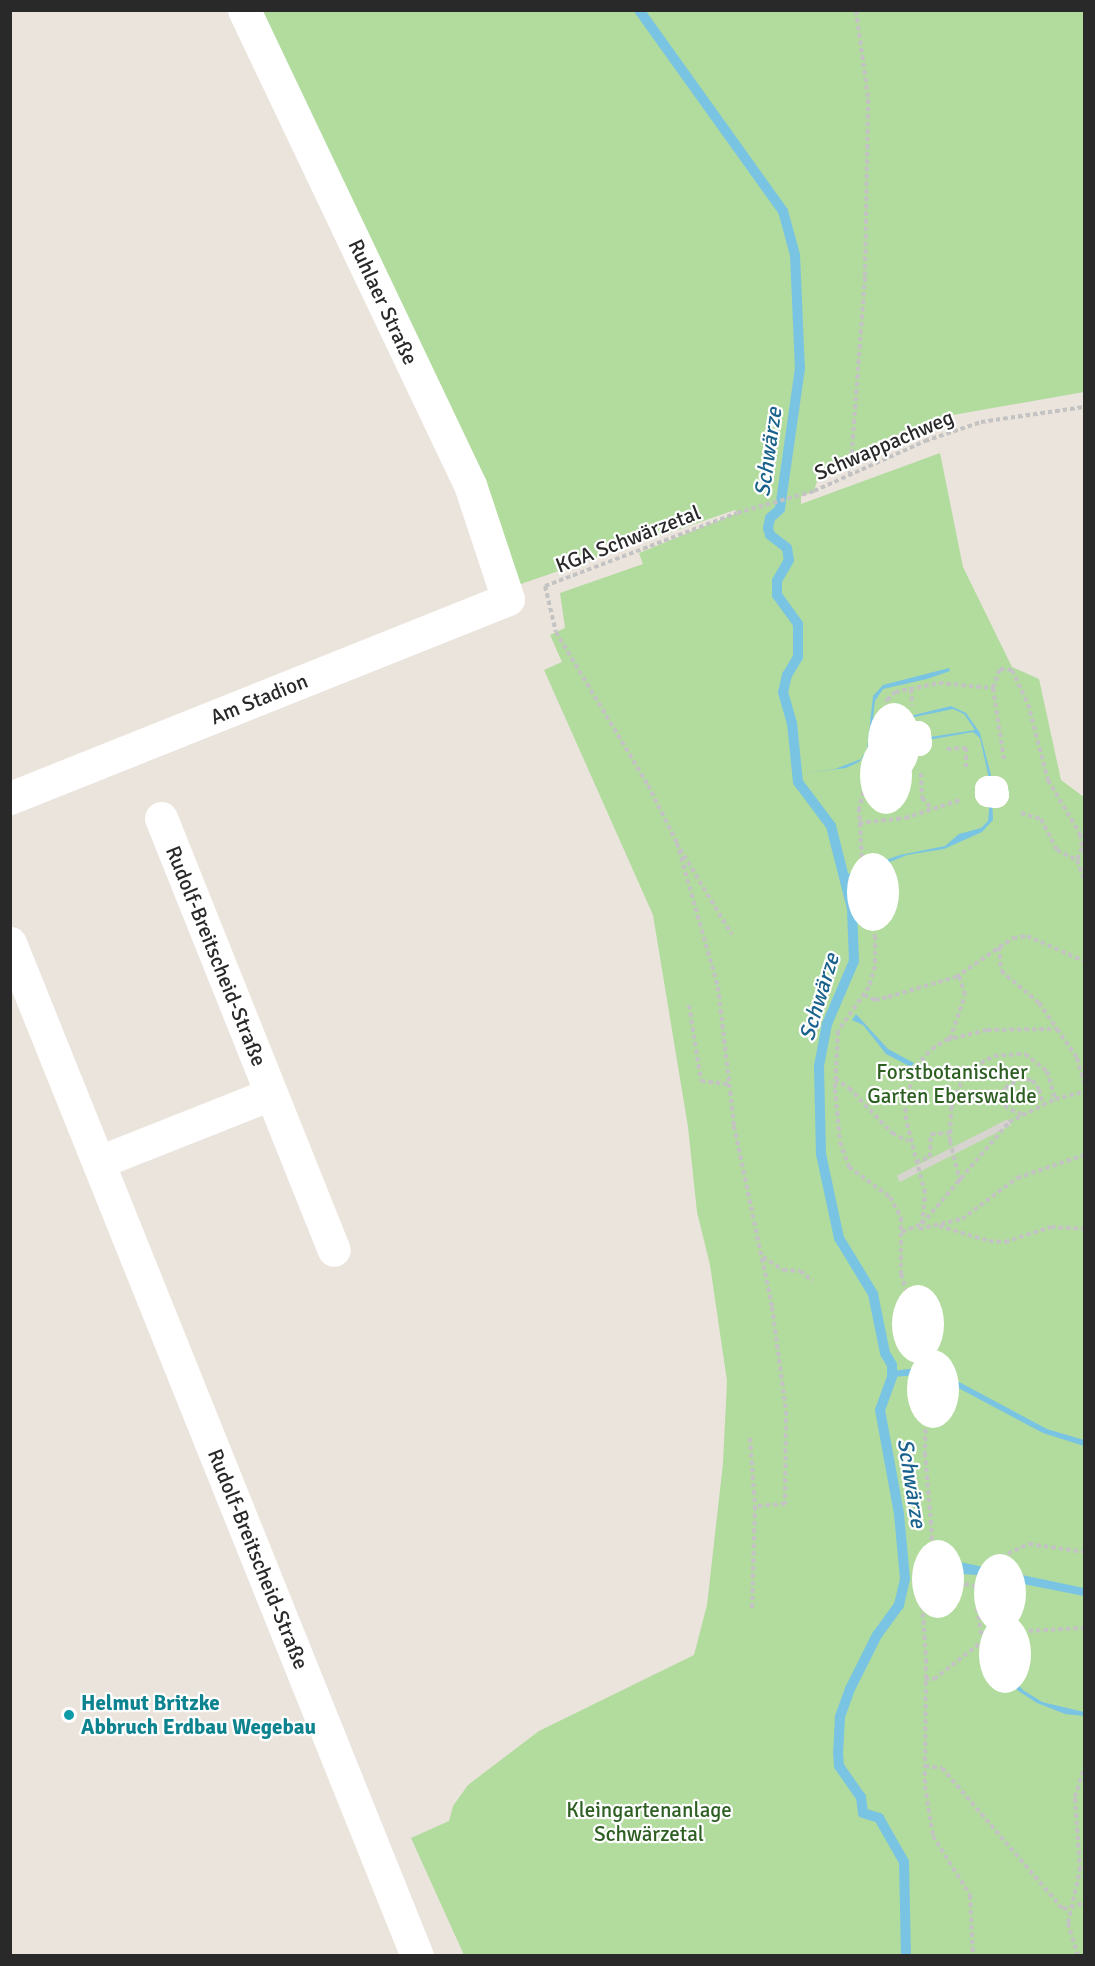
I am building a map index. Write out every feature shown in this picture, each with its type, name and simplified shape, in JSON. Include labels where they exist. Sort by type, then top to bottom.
[{"type":"street","name":"Ruhlaer Straße","points":[[244,10],[470,485],[508,599]]},
{"type":"street","name":"Am Stadion","points":[[10,798],[508,599]]},
{"type":"street","name":"Rudolf-Breitscheid-Straße","points":[[161,818],[334,1250]]},
{"type":"street","name":"Rudolf-Breitscheid-Straße","points":[[10,943],[417,1956]]},
{"type":"street","name":"Rudolf-Breitscheid-Straße","points":[[99,1162],[272,1094]]},
{"type":"path","points":[[850,476],[865,276],[868,109],[856,10]]},
{"type":"path","name":"Schwappachweg","points":[[759,506],[801,496],[925,441],[981,422],[1084,407]]},
{"type":"path","name":"KGA Schwärzetal","points":[[508,599],[759,506]]},
{"type":"path","points":[[545,586],[556,632],[648,785],[677,843],[732,935]]},
{"type":"path","points":[[883,719],[887,700],[899,691],[939,683],[993,688],[999,669],[1012,670],[1028,704],[1048,780],[1080,834],[1082,848],[1077,860]]},
{"type":"path","points":[[942,750],[966,748],[966,776]]},
{"type":"path","points":[[876,752],[862,795],[859,823],[876,944],[875,966],[864,995],[838,1031],[835,1079],[844,1157],[849,1167],[890,1197],[901,1218],[901,1274],[910,1301],[926,1370],[929,1564],[922,1598],[928,1816],[933,1836],[970,1895],[973,1956]]},
{"type":"path","points":[[920,770],[922,798],[930,807]]},
{"type":"path","points":[[859,823],[905,818],[930,807],[958,801],[966,793]]},
{"type":"path","points":[[677,843],[718,987],[742,1170],[763,1257],[786,1411],[785,1504],[755,1506]]},
{"type":"path","points":[[864,995],[875,999],[888,997],[959,975],[1013,938],[1028,936],[1084,961]]},
{"type":"path","points":[[999,947],[1001,971],[1039,1003],[1077,1058],[1084,1083]]},
{"type":"path","points":[[950,1040],[965,995],[959,975]]},
{"type":"path","points":[[689,1005],[700,1081],[729,1084]]},
{"type":"path","points":[[922,1224],[925,1193],[906,1120],[909,1082],[916,1066],[932,1049],[950,1040],[987,1030],[1058,1029]]},
{"type":"path","points":[[960,1182],[950,1133],[951,1108],[963,1080],[982,1060],[994,1056],[1025,1054],[1047,1071],[1055,1099]]},
{"type":"path","points":[[835,1079],[849,1088],[892,1133],[908,1141]]},
{"type":"path","points":[[1023,1115],[1004,1105],[1003,1094],[1008,1084],[1019,1079],[1032,1080],[1039,1089],[1043,1105]]},
{"type":"path","points":[[916,1230],[960,1182],[997,1134],[1023,1115],[1055,1099],[1084,1092]]},
{"type":"path","points":[[916,1162],[930,1157],[931,1134],[950,1133]]},
{"type":"path","points":[[902,1232],[939,1225],[972,1214],[1017,1178],[1084,1155]]},
{"type":"path","points":[[939,1225],[989,1241],[1005,1242],[1051,1227],[1084,1229]]},
{"type":"path","points":[[763,1257],[813,1281]]},
{"type":"path","points":[[750,1438],[755,1506],[752,1609]]},
{"type":"path","points":[[993,1637],[977,1608],[989,1578],[1001,1557],[1029,1545],[1084,1552]]},
{"type":"path","points":[[929,1564],[989,1578]]},
{"type":"path","points":[[925,1679],[944,1672],[993,1637],[1084,1628]]},
{"type":"path","points":[[925,1767],[942,1768],[1039,1886],[1063,1909],[1069,1910],[1084,1903]]},
{"type":"path","points":[[1078,1956],[1068,1923],[1069,1910],[1080,1870],[1076,1797],[1084,1768]]},
{"type":"green space","points":[[258,11],[1084,11],[1084,392],[936,418],[820,472],[814,491],[801,496],[801,504],[940,453],[963,567],[1012,667],[1039,679],[1061,780],[1084,797],[1084,1955],[464,1955],[411,1838],[449,1821],[453,1806],[468,1785],[539,1731],[694,1655],[707,1605],[723,1463],[727,1381],[710,1265],[697,1212],[688,1127],[653,915],[544,670],[562,662],[550,635],[565,628],[560,593],[643,564],[639,553],[737,513],[735,510],[518,585]]},
{"type":"shaded area","points":[[1008,1119],[1011,1125],[900,1182],[897,1176]]},
{"type":"water","points":[[949,668],[950,671],[927,679],[883,689],[875,701],[873,718],[910,716],[951,706],[966,713],[980,733],[991,775],[993,820],[982,832],[944,849],[907,855],[845,880],[844,876],[854,871],[900,855],[945,846],[959,834],[981,828],[988,821],[991,788],[980,738],[973,732],[911,743],[883,754],[868,752],[859,762],[846,768],[797,774],[835,769],[861,759],[867,750],[873,696],[883,685]],"holes":[[[953,709],[964,714],[975,730],[911,740],[881,752],[869,750],[872,720],[905,719]]]},
{"type":"water","points":[[856,1014],[888,1049],[914,1063],[911,1067],[886,1054],[863,1025],[852,1020]]},
{"type":"water","points":[[916,1368],[946,1375],[1047,1429],[1084,1440],[1084,1446],[1043,1433],[932,1374],[892,1377],[893,1371]]},
{"type":"water","points":[[936,1557],[1084,1588],[1084,1596],[1018,1583],[996,1640],[1004,1668],[1023,1690],[1042,1702],[1084,1712],[1084,1716],[1065,1714],[1037,1703],[1017,1690],[1002,1670],[994,1641],[1009,1606],[1013,1583],[996,1576],[960,1574],[935,1564]]},
{"type":"waterway","name":"Schwärze","points":[[639,10],[783,211],[795,255],[800,368],[780,509],[770,518],[768,528],[770,535],[787,548],[789,560],[777,581],[777,595],[798,624],[798,657],[787,675],[783,692],[792,723],[798,782],[831,826],[852,909],[854,961],[827,1024],[819,1066],[821,1154],[839,1238],[873,1294],[885,1353],[892,1365],[892,1377],[880,1410],[899,1514],[905,1579],[899,1605],[877,1635],[850,1689],[840,1717],[838,1752],[839,1766],[861,1797],[863,1813],[879,1818],[904,1862],[906,1956]]},
{"type":"place","name":"Helmut Britzke Abbruch Erdbau Wegebau","points":[[69,1715]]},
{"type":"park label","name":"Forstbotanischer Garten Eberswalde","points":[[952,1084]]},
{"type":"park label","name":"Kleingartenanlage Schwärzetal","points":[[649,1822]]}]
